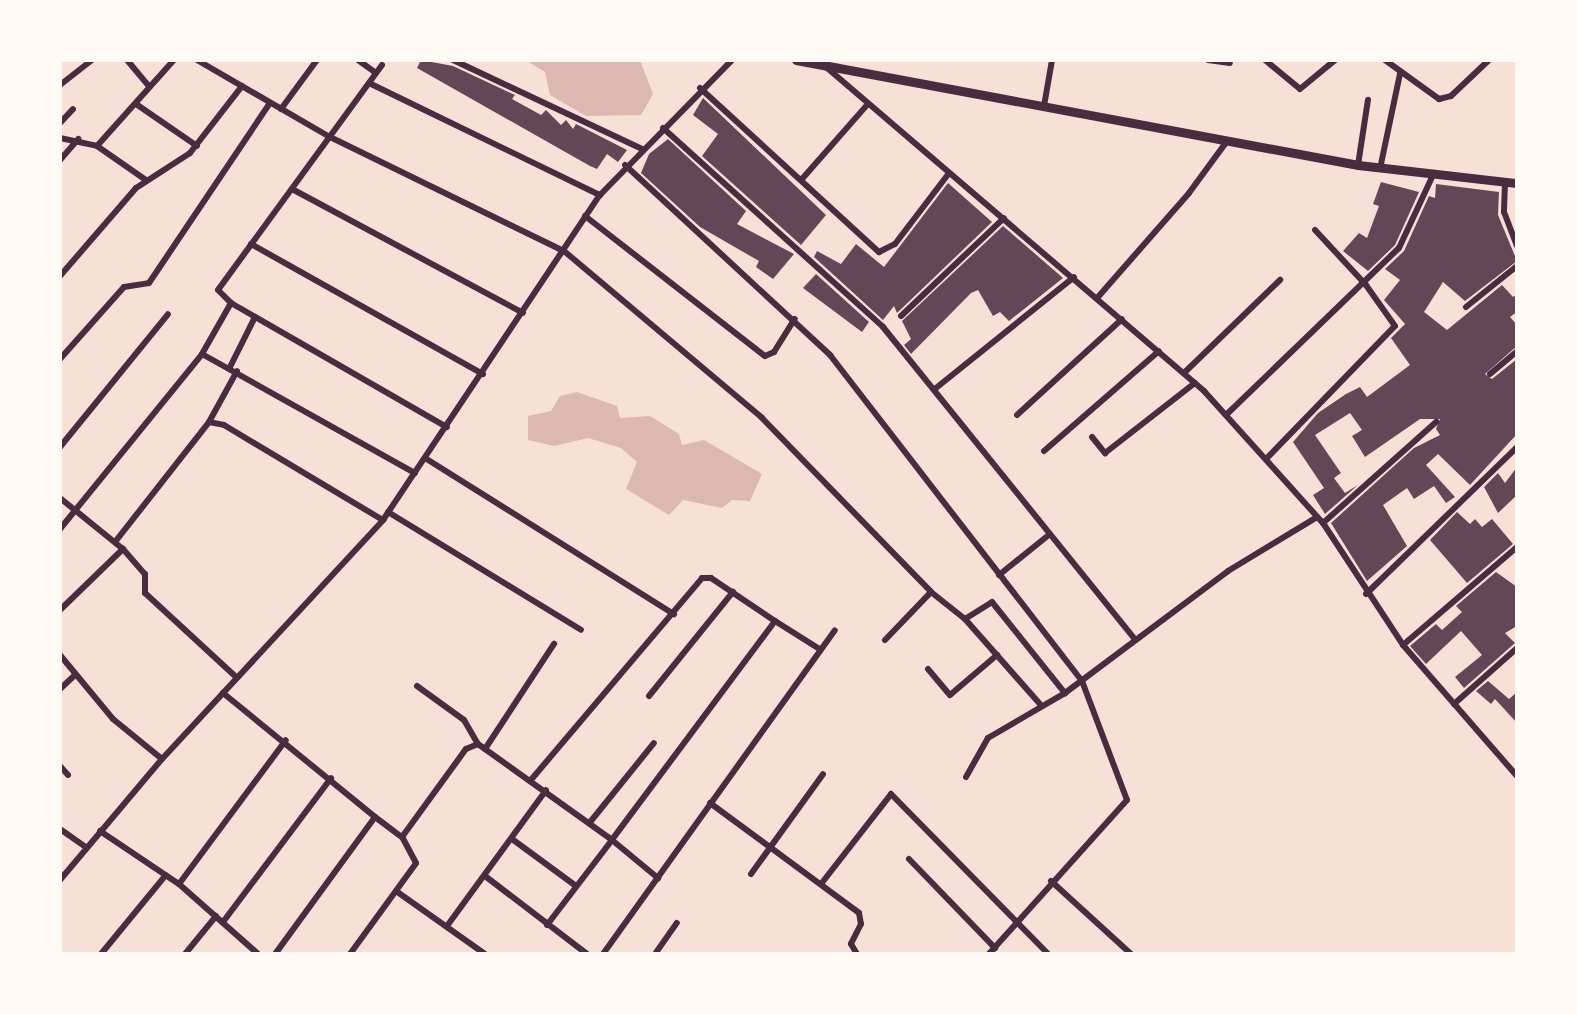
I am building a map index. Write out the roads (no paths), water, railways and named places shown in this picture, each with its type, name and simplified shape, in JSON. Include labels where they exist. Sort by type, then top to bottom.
[{"type":"street","points":[[60,85],[92,60]]},
{"type":"street","points":[[127,60],[150,87]]},
{"type":"street","points":[[97,146],[174,60]]},
{"type":"street","points":[[197,60],[330,137],[564,251],[762,418],[931,592],[964,619],[1040,704]]},
{"type":"street","points":[[281,109],[317,60]]},
{"type":"street","points":[[358,60],[376,73]]},
{"type":"street","points":[[453,60],[642,149]]},
{"type":"street","points":[[60,880],[86,846],[162,759],[383,520],[483,374],[600,195],[625,165],[700,88],[732,60]]},
{"type":"street","points":[[796,60],[1358,165],[1381,164],[1517,183]]},
{"type":"street","points":[[1044,105],[1052,60]]},
{"type":"street","points":[[1208,60],[1230,63]]},
{"type":"street","points":[[1265,60],[1300,90],[1335,60]]},
{"type":"street","points":[[1385,60],[1400,74],[1439,99],[1451,96],[1489,60]]},
{"type":"street","points":[[382,65],[218,290],[231,303],[447,427]]},
{"type":"street","points":[[825,67],[867,105],[1098,297],[1195,383],[1323,523],[1366,594],[1403,645],[1517,776]]},
{"type":"street","points":[[1381,164],[1400,74]]},
{"type":"street","points":[[369,82],[600,195]]},
{"type":"street","points":[[60,276],[146,180],[196,146],[242,86]]},
{"type":"street","points":[[700,88],[802,179],[879,252],[895,244],[949,173]]},
{"type":"street","points":[[1358,165],[1368,100]]},
{"type":"street","points":[[60,359],[124,287],[149,283],[270,103]]},
{"type":"street","points":[[136,104],[196,146]]},
{"type":"street","points":[[802,179],[867,105]]},
{"type":"street","points":[[60,123],[73,109]]},
{"type":"street","points":[[663,128],[883,327],[936,388],[1135,639]]},
{"type":"street","points":[[60,138],[78,139],[97,146],[146,180]]},
{"type":"street","points":[[60,160],[78,139]]},
{"type":"street","points":[[1098,297],[1190,193],[1227,141]]},
{"type":"street","points":[[625,165],[795,319],[928,477],[999,575],[1082,681],[1126,800],[1051,881],[989,954]]},
{"type":"street","points":[[1226,415],[1366,285],[1399,248],[1434,173]]},
{"type":"street","points":[[1505,182],[1504,212],[1517,246]]},
{"type":"street","points":[[292,189],[523,313]]},
{"type":"street","points":[[585,216],[765,356],[774,352],[795,319]]},
{"type":"street","points":[[902,316],[1004,218]]},
{"type":"street","points":[[1266,459],[1389,335],[1395,326],[1366,285],[1315,230]]},
{"type":"street","points":[[251,244],[483,374]]},
{"type":"street","points":[[1466,307],[1517,266]]},
{"type":"street","points":[[936,388],[1074,277]]},
{"type":"street","points":[[1184,374],[1280,280]]},
{"type":"street","points":[[60,529],[202,354],[231,303]]},
{"type":"street","points":[[60,447],[168,314]]},
{"type":"street","points":[[230,367],[255,317]]},
{"type":"street","points":[[1017,415],[1122,319]]},
{"type":"street","points":[[1044,452],[1159,351]]},
{"type":"street","points":[[1490,374],[1517,351]]},
{"type":"street","points":[[202,354],[230,367],[415,473]]},
{"type":"street","points":[[115,542],[209,423],[237,371]]},
{"type":"street","points":[[1092,437],[1105,453],[1195,383]]},
{"type":"street","points":[[1323,523],[1436,422]]},
{"type":"street","points":[[209,423],[224,424],[383,520]]},
{"type":"street","points":[[1366,594],[1517,447]]},
{"type":"street","points":[[425,458],[674,614]]},
{"type":"street","points":[[60,498],[123,549],[145,574],[144,594],[237,678]]},
{"type":"street","points":[[388,512],[581,630]]},
{"type":"street","points":[[966,777],[988,738],[1040,704],[1065,693],[1228,571],[1317,517]]},
{"type":"street","points":[[999,575],[1050,534]]},
{"type":"street","points":[[1403,645],[1517,547]]},
{"type":"street","points":[[60,610],[123,549]]},
{"type":"street","points":[[530,781],[706,576],[821,650]]},
{"type":"street","points":[[649,696],[733,592]]},
{"type":"street","points":[[885,640],[931,592]]},
{"type":"street","points":[[964,619],[992,602],[1065,693]]},
{"type":"street","points":[[547,925],[775,621]]},
{"type":"street","points":[[603,954],[836,630]]},
{"type":"street","points":[[485,749],[554,644]]},
{"type":"street","points":[[1454,704],[1517,648]]},
{"type":"street","points":[[60,655],[74,676],[113,720],[162,759]]},
{"type":"street","points":[[928,669],[950,695],[997,655]]},
{"type":"street","points":[[60,689],[74,676]]},
{"type":"street","points":[[417,686],[464,720],[478,744],[591,821],[658,878]]},
{"type":"street","points":[[224,693],[286,740],[375,817],[402,837],[416,863],[350,954]]},
{"type":"street","points":[[180,884],[286,740]]},
{"type":"street","points":[[591,821],[654,743]]},
{"type":"street","points":[[402,837],[466,749],[478,744]]},
{"type":"street","points":[[60,766],[68,775]]},
{"type":"street","points":[[751,874],[823,774]]},
{"type":"street","points":[[223,922],[331,778]]},
{"type":"street","points":[[447,926],[546,790]]},
{"type":"street","points":[[821,884],[891,794],[1048,954]]},
{"type":"street","points":[[710,803],[859,913],[861,924],[851,944],[857,954]]},
{"type":"street","points":[[275,954],[375,817]]},
{"type":"street","points":[[60,829],[86,846]]},
{"type":"street","points":[[100,831],[180,884],[258,954]]},
{"type":"street","points":[[512,839],[576,886]]},
{"type":"street","points":[[909,859],[995,948]]},
{"type":"street","points":[[100,954],[166,875]]},
{"type":"street","points":[[485,876],[587,954]]},
{"type":"street","points":[[1051,881],[1131,954]]},
{"type":"street","points":[[396,891],[485,954]]},
{"type":"street","points":[[185,954],[216,916]]},
{"type":"street","points":[[655,954],[677,923]]}]
